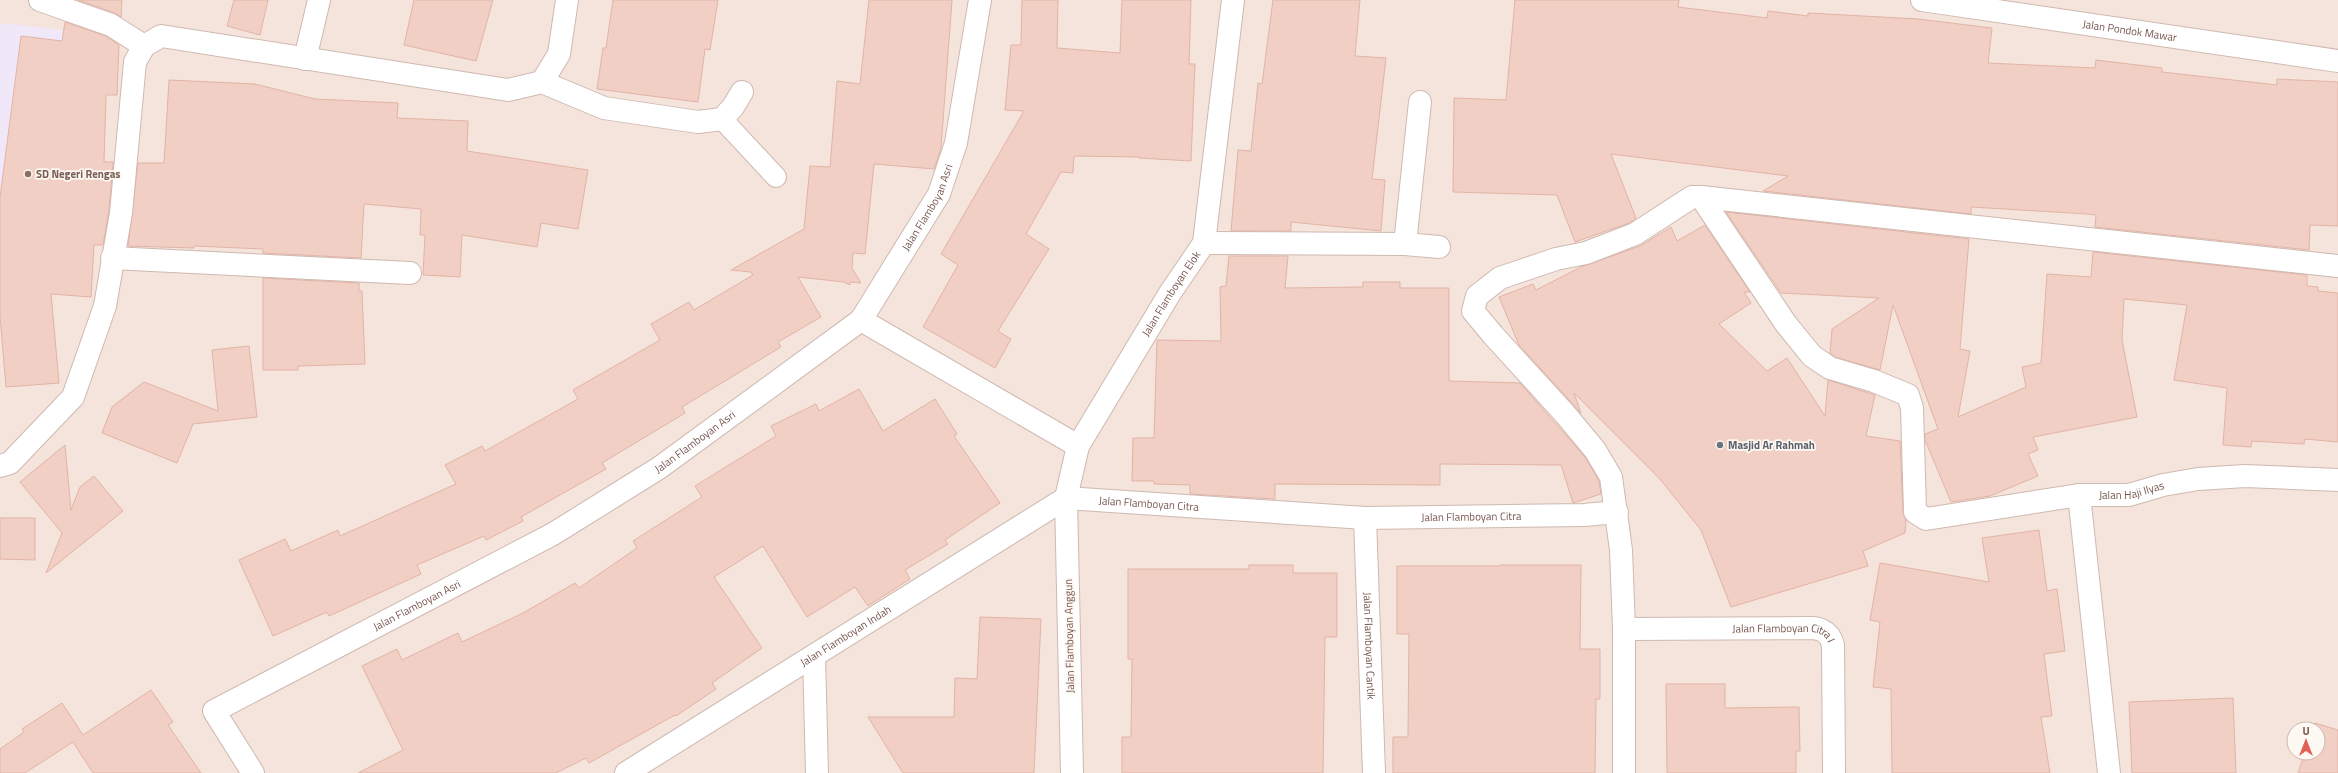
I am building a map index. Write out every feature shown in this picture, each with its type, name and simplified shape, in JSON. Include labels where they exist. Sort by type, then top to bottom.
[{"type":"street","points":[[40,0],[111,25],[144,46]]},
{"type":"street","points":[[304,59],[319,0]]},
{"type":"street","points":[[542,82],[559,54],[567,0]]},
{"type":"street","name":"Jalan Flamboyan Asri","points":[[253,773],[214,711],[553,534],[659,468],[861,320],[939,194],[956,143],[980,0]]},
{"type":"street","name":"Jalan Flamboyan Elok","points":[[1066,498],[1078,446],[1170,293],[1204,243],[1233,0]]},
{"type":"street","name":"Jalan Pondok Mawar","points":[[1922,0],[2338,61]]},
{"type":"street","points":[[0,466],[10,463],[73,397],[105,306],[112,258],[121,213],[135,62],[144,46],[161,36],[508,90],[542,82],[604,108],[698,122],[722,119],[733,107],[742,92]]},
{"type":"street","points":[[1405,244],[1420,102]]},
{"type":"street","points":[[1624,773],[1624,629],[1622,550],[1611,477],[1598,455],[1566,414],[1493,335],[1473,311],[1477,296],[1500,278],[1556,259],[1586,253],[1600,248],[1641,231],[1692,198],[1701,197],[2338,266]]},
{"type":"street","name":"Jalan Haji Ilyas","points":[[1701,197],[1786,324],[1812,356],[1830,368],[1874,381],[1908,396],[1912,408],[1915,512],[1926,519],[2078,495],[2128,495],[2163,484],[2198,478],[2245,476],[2338,480]]},
{"type":"street","points":[[1204,243],[1405,244],[1439,247]]},
{"type":"street","points":[[112,258],[410,273]]},
{"type":"street","points":[[861,320],[1078,446]]},
{"type":"street","points":[[2078,495],[2109,773]]},
{"type":"street","name":"Jalan Flamboyan Citra","points":[[1066,498],[1365,518],[1584,515],[1617,512]]},
{"type":"street","name":"Jalan Flamboyan Indah","points":[[642,770],[814,656],[1066,498]]},
{"type":"street","name":"Jalan Flamboyan Anggun","points":[[1066,498],[1072,773]]},
{"type":"street","name":"Jalan Flamboyan Cantik","points":[[1365,518],[1374,773]]},
{"type":"street","name":"Jalan Flamboyan Citra I","points":[[1624,629],[1812,628],[1826,632],[1831,637],[1833,645],[1834,773]]},
{"type":"street","points":[[814,656],[817,773]]},
{"type":"lane","points":[[722,119],[776,177]]},
{"type":"shaded area","points":[[0,0],[2338,0],[2338,773],[0,773]]},
{"type":"shaded area","name":"SD Negeri Rengas","points":[[0,23],[73,31],[0,294]]},
{"type":"building","points":[[78,0],[122,0],[121,17],[115,13]]},
{"type":"building","points":[[234,0],[268,0],[260,35],[227,26]]},
{"type":"building","points":[[414,0],[493,0],[476,61],[404,45]]},
{"type":"building","points":[[613,0],[718,0],[710,50],[705,49],[698,102],[597,89],[603,48],[606,48]]},
{"type":"building","points":[[869,0],[952,0],[941,148],[934,169],[874,164],[865,254],[853,253],[852,268],[861,283],[850,282],[850,285],[844,282],[798,277],[821,317],[778,342],[781,347],[682,407],[685,413],[602,463],[606,469],[521,517],[523,521],[486,540],[484,536],[417,565],[421,574],[329,616],[327,612],[273,636],[239,560],[285,539],[291,551],[338,530],[340,536],[456,484],[445,465],[482,446],[485,451],[578,399],[573,390],[660,340],[651,324],[689,302],[694,310],[753,275],[751,272],[731,270],[804,229],[810,166],[830,167],[837,81],[860,84]]},
{"type":"building","points":[[1022,0],[1058,0],[1057,48],[1120,53],[1122,0],[1191,0],[1189,64],[1195,64],[1191,161],[1139,157],[1074,156],[1073,173],[1061,172],[1026,234],[1049,249],[998,331],[1011,339],[995,368],[923,327],[958,265],[941,254],[1024,111],[1005,110],[1011,45],[1021,45]]},
{"type":"building","points":[[1273,0],[1360,0],[1355,56],[1386,58],[1372,179],[1385,180],[1381,231],[1291,222],[1291,231],[1231,231],[1238,150],[1251,151],[1258,83],[1262,84]]},
{"type":"building","points":[[1515,0],[1679,0],[1678,7],[1767,18],[1768,11],[1808,16],[1808,13],[1918,19],[1992,28],[1988,63],[2095,68],[2096,60],[2162,68],[2162,72],[2277,85],[2277,79],[2338,82],[2338,226],[2310,225],[2309,250],[2095,227],[2096,215],[2087,214],[1971,207],[1971,214],[1763,191],[1788,176],[1611,154],[1636,218],[1629,223],[1575,242],[1557,195],[1453,192],[1454,98],[1506,100]]},
{"type":"building","points":[[65,22],[106,36],[119,45],[117,95],[106,95],[104,162],[113,162],[109,211],[103,245],[94,245],[91,297],[51,294],[59,383],[6,387],[0,316],[0,197],[21,36],[62,41]]},
{"type":"building","points":[[169,80],[255,84],[315,99],[398,103],[397,118],[468,121],[467,151],[588,170],[578,229],[541,223],[537,247],[462,235],[460,277],[423,275],[425,235],[420,235],[421,209],[364,204],[361,258],[263,253],[263,249],[194,246],[194,248],[128,246],[138,163],[164,163]]},
{"type":"building","points":[[1726,212],[1969,239],[1960,349],[1970,351],[1958,417],[2026,387],[2022,367],[2041,363],[2047,274],[2091,277],[2093,252],[2307,275],[2307,286],[2318,287],[2318,291],[2338,293],[2338,442],[2305,439],[2304,444],[2252,441],[2251,447],[2223,445],[2227,388],[2174,380],[2187,305],[2124,299],[2122,340],[2137,417],[2033,437],[2038,450],[2028,454],[2038,476],[1990,496],[1951,502],[1925,440],[1925,434],[1938,429],[1893,305],[1880,370],[1835,357],[1830,353],[1832,329],[1879,298],[1781,293]]},
{"type":"building","points":[[1705,225],[1750,292],[1744,292],[1751,303],[1719,324],[1767,371],[1787,358],[1825,416],[1828,380],[1875,395],[1866,436],[1900,441],[1903,512],[1906,521],[1905,533],[1863,551],[1868,566],[1731,607],[1701,530],[1659,478],[1574,393],[1581,413],[1519,345],[1499,297],[1533,284],[1536,290],[1581,267],[1640,246],[1671,227],[1677,241]]},
{"type":"building","points":[[1229,256],[1288,256],[1285,288],[1363,287],[1363,282],[1400,282],[1400,288],[1449,288],[1449,381],[1520,383],[1585,457],[1599,481],[1601,494],[1573,503],[1561,465],[1440,464],[1440,485],[1275,484],[1275,499],[1190,494],[1190,485],[1154,484],[1154,481],[1132,481],[1133,438],[1154,438],[1157,340],[1221,341],[1220,287],[1226,286]]},
{"type":"building","points":[[263,278],[359,283],[359,291],[362,291],[365,364],[298,366],[298,370],[263,370]]},
{"type":"building","points":[[249,346],[257,417],[193,424],[177,463],[102,433],[112,407],[144,382],[218,411],[212,350]]},
{"type":"building","points":[[859,389],[883,431],[935,399],[957,434],[954,436],[1000,503],[945,540],[948,544],[905,570],[910,579],[868,606],[855,587],[807,617],[763,546],[714,577],[762,648],[712,683],[716,689],[676,716],[675,715],[589,763],[586,758],[556,773],[358,773],[403,750],[362,666],[397,649],[402,660],[458,633],[462,642],[523,613],[575,583],[579,588],[637,548],[633,541],[702,497],[695,486],[776,436],[771,426],[816,404],[819,411]]},
{"type":"building","points":[[65,445],[71,510],[80,487],[94,476],[123,511],[46,573],[62,533],[20,482]]},
{"type":"building","points":[[0,518],[35,518],[35,560],[0,559]]},
{"type":"building","points":[[2039,530],[2047,591],[2057,589],[2065,651],[2044,654],[2052,716],[2041,717],[2050,773],[1892,773],[1891,689],[1873,687],[1880,622],[1870,620],[1880,563],[1989,582],[1982,538]]},
{"type":"building","points":[[1249,565],[1293,565],[1293,573],[1337,573],[1337,637],[1325,637],[1323,773],[1122,773],[1122,737],[1131,737],[1132,659],[1128,659],[1128,569],[1249,569]]},
{"type":"building","points":[[1581,565],[1580,649],[1600,649],[1600,699],[1596,699],[1595,773],[1393,773],[1393,737],[1408,737],[1409,634],[1397,634],[1397,566]]},
{"type":"building","points":[[980,617],[1041,619],[1034,773],[903,773],[868,717],[954,717],[955,678],[977,679]]},
{"type":"building","points":[[1666,684],[1725,684],[1725,708],[1799,707],[1800,751],[1796,751],[1796,773],[1667,773]]},
{"type":"building","points":[[151,690],[173,722],[168,725],[201,773],[93,773],[73,742],[25,773],[0,773],[0,749],[24,732],[22,729],[62,703],[83,735]]},
{"type":"building","points":[[2233,698],[2236,773],[2132,773],[2129,702]]},
{"type":"building","points":[[2326,726],[2338,730],[2338,773],[2298,773],[2302,761],[2326,761]]},
{"type":"place","name":"SD Negeri Rengas","points":[[28,174]]},
{"type":"place","name":"Masjid Ar Rahmah","points":[[1720,445]]}]
